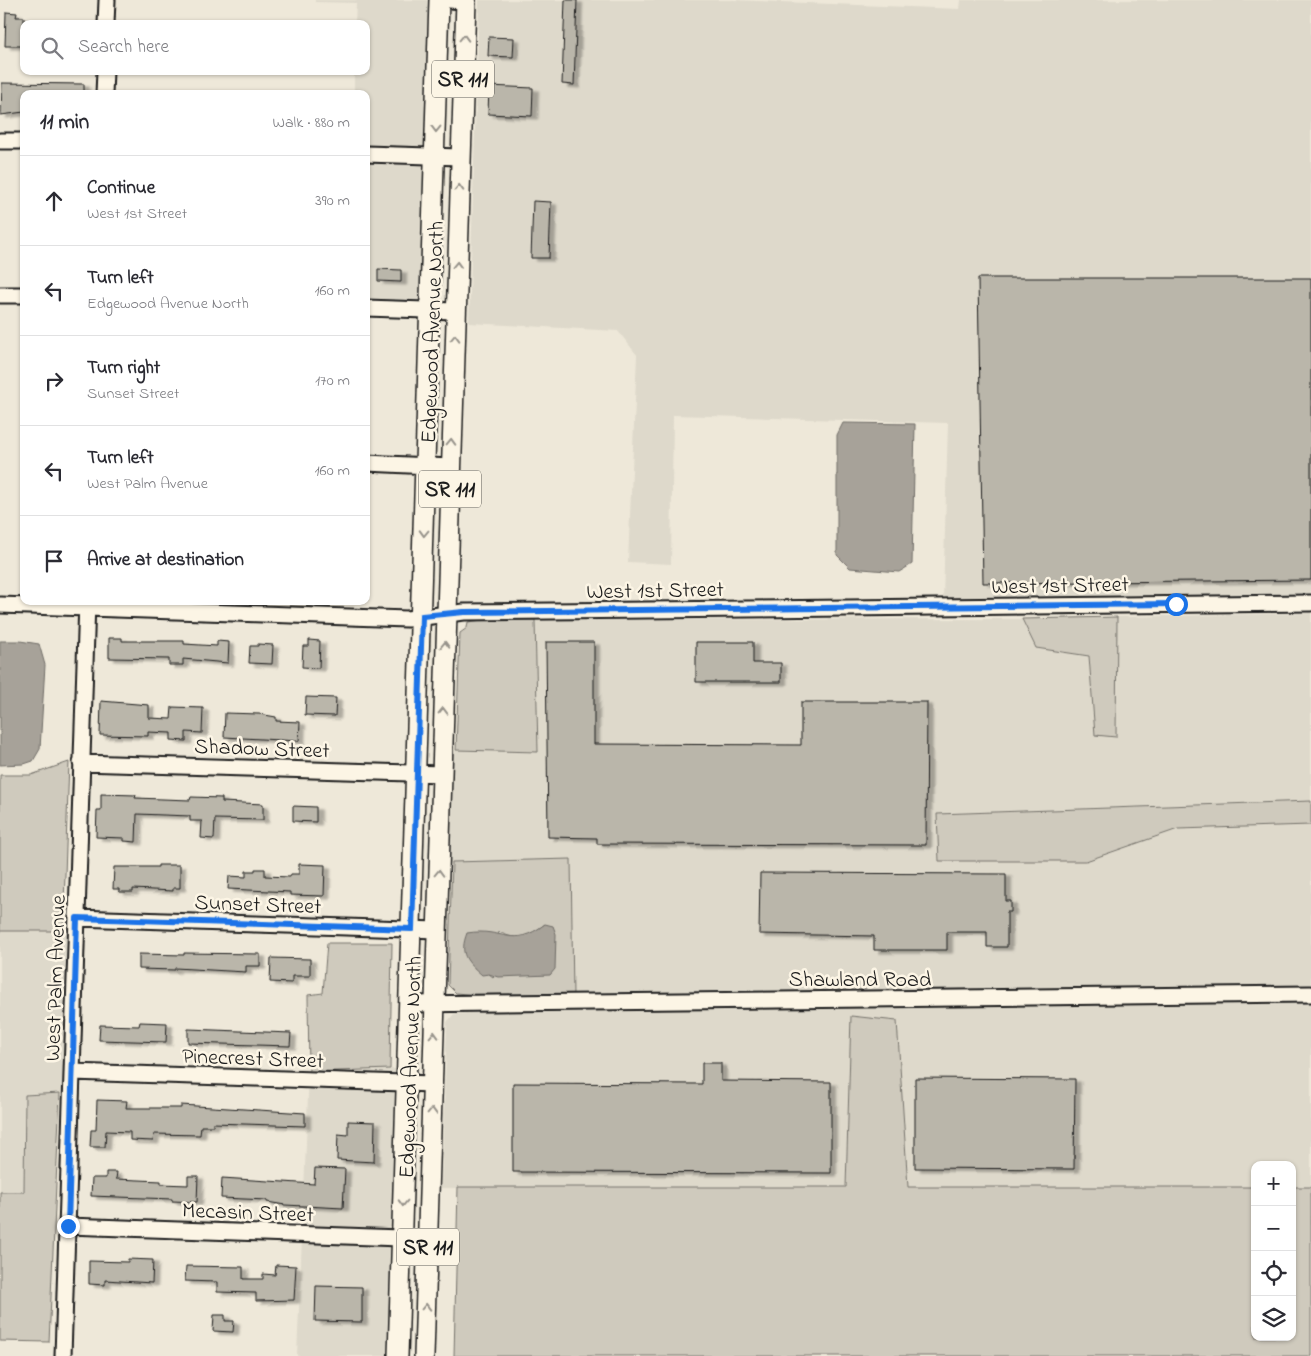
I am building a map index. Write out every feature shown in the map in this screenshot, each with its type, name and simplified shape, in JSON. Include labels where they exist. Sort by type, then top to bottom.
[{"type":"main road","name":"Edgewood Avenue North","points":[[398,1356],[422,616],[439,0]]},
{"type":"main road","name":"Edgewood Avenue North","points":[[424,1356],[456,311],[460,157],[460,0]]},
{"type":"street","points":[[106,20],[107,0]]},
{"type":"street","points":[[104,90],[105,75]]},
{"type":"street","points":[[0,141],[20,142]]},
{"type":"street","points":[[370,154],[460,157]]},
{"type":"street","points":[[0,295],[20,296]]},
{"type":"street","points":[[370,308],[456,311]]},
{"type":"street","points":[[370,463],[451,466]]},
{"type":"street","name":"West 1st Street","points":[[0,605],[87,605],[407,619],[446,613],[1311,603]]},
{"type":"street","name":"West Palm Avenue","points":[[63,1356],[87,605]]},
{"type":"street","name":"Shadow Street","points":[[81,763],[442,774]]},
{"type":"street","name":"Sunset Street","points":[[77,918],[437,930]]},
{"type":"street","name":"Shawland Road","points":[[409,1004],[1311,994]]},
{"type":"street","name":"Pinecrest Street","points":[[72,1072],[433,1084]]},
{"type":"street","name":"Mecasin Street","points":[[68,1226],[428,1239]]},
{"type":"shaded area","points":[[315,0],[430,0],[420,315],[370,312],[370,90],[354,90],[354,75],[370,75],[370,20],[355,20],[356,3],[315,2]]},
{"type":"shaded area","points":[[479,0],[733,0],[960,9],[961,0],[1311,0],[1311,596],[943,600],[948,423],[673,415],[671,564],[628,562],[637,355],[618,331],[469,323]]},
{"type":"shaded area","points":[[843,423],[915,424],[912,564],[899,572],[850,568],[837,555],[837,435]]},
{"type":"shaded area","points":[[1311,613],[1311,801],[937,814],[939,861],[1086,861],[1178,829],[1311,825],[1311,987],[573,996],[571,860],[449,863],[453,750],[538,752],[535,620],[1022,619],[1036,648],[1089,656],[1095,734],[1116,737],[1117,617]]},
{"type":"shaded area","points":[[1117,617],[1116,737],[1095,735],[1089,656],[1036,648],[1022,619]]},
{"type":"shaded area","points":[[490,619],[535,620],[538,752],[456,750],[460,633],[467,628],[468,622]]},
{"type":"shaded area","points":[[0,641],[20,641],[39,644],[45,665],[40,749],[33,761],[24,764],[0,765]]},
{"type":"shaded area","points":[[69,762],[63,931],[0,931],[0,775],[31,775]]},
{"type":"shaded area","points":[[1311,801],[1311,825],[1178,829],[1086,861],[939,861],[937,814]]},
{"type":"shaded area","points":[[571,859],[573,996],[496,997],[456,993],[448,985],[452,862]],"holes":[[[545,924],[493,977],[489,974],[499,932],[512,937],[523,937]]]},
{"type":"shaded area","points":[[545,924],[553,926],[556,934],[555,969],[550,975],[498,977],[489,974],[482,975],[468,961],[464,952],[467,933],[480,932],[515,937],[524,936]]},
{"type":"shaded area","points":[[0,931],[70,931],[65,1093],[25,1095],[24,1193],[0,1192]]},
{"type":"shaded area","points":[[327,943],[392,943],[390,1069],[309,1072],[308,995],[323,993]]},
{"type":"shaded area","points":[[1311,1003],[1311,1187],[1296,1187],[1296,1161],[1251,1161],[1251,1187],[908,1187],[897,1021],[851,1016],[846,1187],[441,1188],[447,1022],[454,1014],[491,1011]]},
{"type":"shaded area","points":[[851,1016],[897,1021],[908,1187],[1251,1187],[1251,1341],[1296,1341],[1296,1187],[1311,1187],[1311,1356],[454,1356],[458,1187],[846,1187]]},
{"type":"shaded area","points":[[396,1069],[388,1356],[297,1356],[309,1072]]},
{"type":"shaded area","points":[[60,1093],[49,1342],[0,1341],[0,1192],[24,1192],[25,1095]]},
{"type":"building","points":[[565,0],[577,0],[574,85],[562,84]]},
{"type":"building","points":[[6,12],[17,13],[16,17],[24,17],[24,20],[20,20],[20,46],[5,46]]},
{"type":"building","points":[[489,37],[514,38],[513,57],[488,56]]},
{"type":"building","points":[[2,83],[84,84],[84,90],[20,90],[20,113],[1,115]]},
{"type":"building","points":[[489,86],[533,88],[532,116],[488,114]]},
{"type":"building","points":[[533,201],[551,202],[549,258],[531,258]]},
{"type":"building","points":[[378,269],[401,270],[401,282],[378,281]]},
{"type":"building","points":[[978,278],[1311,278],[1311,580],[983,583]]},
{"type":"building","points":[[109,638],[122,638],[122,641],[184,641],[184,644],[217,646],[217,641],[229,642],[228,663],[183,659],[183,665],[169,665],[169,659],[109,658]]},
{"type":"building","points":[[309,640],[320,641],[319,668],[302,667],[303,646],[309,646]]},
{"type":"building","points":[[546,642],[594,642],[594,744],[801,745],[801,702],[927,702],[926,845],[597,844],[597,838],[548,837]]},
{"type":"building","points":[[696,642],[753,642],[753,663],[781,663],[781,682],[696,682]]},
{"type":"building","points":[[258,644],[273,645],[272,664],[249,663],[250,646],[258,646]]},
{"type":"building","points":[[306,697],[336,698],[335,716],[305,715]]},
{"type":"building","points":[[101,701],[149,705],[149,718],[171,719],[172,707],[203,708],[202,733],[186,732],[186,741],[171,740],[171,733],[148,732],[148,736],[100,735]]},
{"type":"building","points":[[225,713],[259,714],[276,717],[276,721],[300,722],[299,741],[224,737]]},
{"type":"building","points":[[101,794],[136,795],[135,798],[190,800],[191,797],[222,798],[222,802],[263,804],[263,820],[215,819],[214,839],[201,838],[202,821],[190,821],[190,816],[137,814],[136,842],[124,841],[124,838],[96,837],[97,810],[101,810]]},
{"type":"building","points":[[293,806],[316,807],[316,822],[293,821]]},
{"type":"building","points":[[299,864],[325,865],[324,896],[290,895],[290,892],[228,889],[229,876],[246,877],[246,871],[265,869],[265,876],[290,877],[291,874],[299,874]]},
{"type":"building","points":[[158,865],[180,865],[180,888],[173,888],[173,891],[133,889],[133,892],[119,892],[119,889],[113,889],[114,867],[158,867]]},
{"type":"building","points":[[760,873],[1006,874],[1006,901],[1011,901],[1011,912],[1007,912],[1007,947],[987,947],[987,932],[947,932],[947,950],[874,950],[874,936],[759,934]]},
{"type":"building","points":[[184,953],[260,954],[260,966],[246,966],[246,972],[175,968],[175,970],[139,969],[139,954],[184,955]]},
{"type":"building","points":[[271,958],[310,959],[310,976],[292,976],[292,983],[270,982]]},
{"type":"building","points":[[140,1022],[167,1023],[166,1042],[99,1040],[100,1025],[139,1026]]},
{"type":"building","points":[[188,1029],[291,1033],[290,1046],[188,1043]]},
{"type":"building","points":[[702,1063],[721,1063],[721,1081],[831,1082],[831,1173],[513,1172],[513,1083],[702,1084]]},
{"type":"building","points":[[915,1078],[1075,1079],[1074,1169],[915,1168]]},
{"type":"building","points":[[97,1100],[127,1101],[126,1108],[181,1108],[181,1105],[305,1113],[305,1126],[213,1123],[213,1126],[201,1126],[200,1135],[154,1134],[153,1141],[130,1140],[130,1132],[106,1131],[105,1147],[90,1147],[91,1130],[96,1130]]},
{"type":"building","points":[[348,1121],[375,1122],[374,1162],[337,1160],[338,1134],[348,1135]]},
{"type":"building","points":[[315,1168],[345,1169],[343,1208],[285,1205],[267,1202],[267,1200],[221,1198],[222,1178],[314,1184]]},
{"type":"building","points":[[106,1172],[117,1172],[116,1179],[161,1181],[161,1184],[188,1185],[188,1176],[198,1176],[197,1202],[172,1201],[172,1199],[91,1196],[92,1178],[106,1178]]},
{"type":"building","points":[[128,1259],[153,1260],[152,1283],[105,1280],[105,1285],[89,1284],[89,1261],[128,1262]]},
{"type":"building","points":[[276,1265],[296,1266],[294,1300],[256,1301],[256,1293],[217,1292],[217,1282],[185,1281],[186,1266],[243,1267],[243,1279],[263,1279],[263,1274],[275,1275]]},
{"type":"building","points":[[316,1286],[362,1287],[362,1322],[315,1321]]},
{"type":"building","points":[[214,1315],[225,1315],[225,1321],[234,1321],[233,1332],[213,1331]]},
{"type":"route","points":[[68,1226],[77,918],[412,929],[422,616],[464,612],[1176,604]]}]
